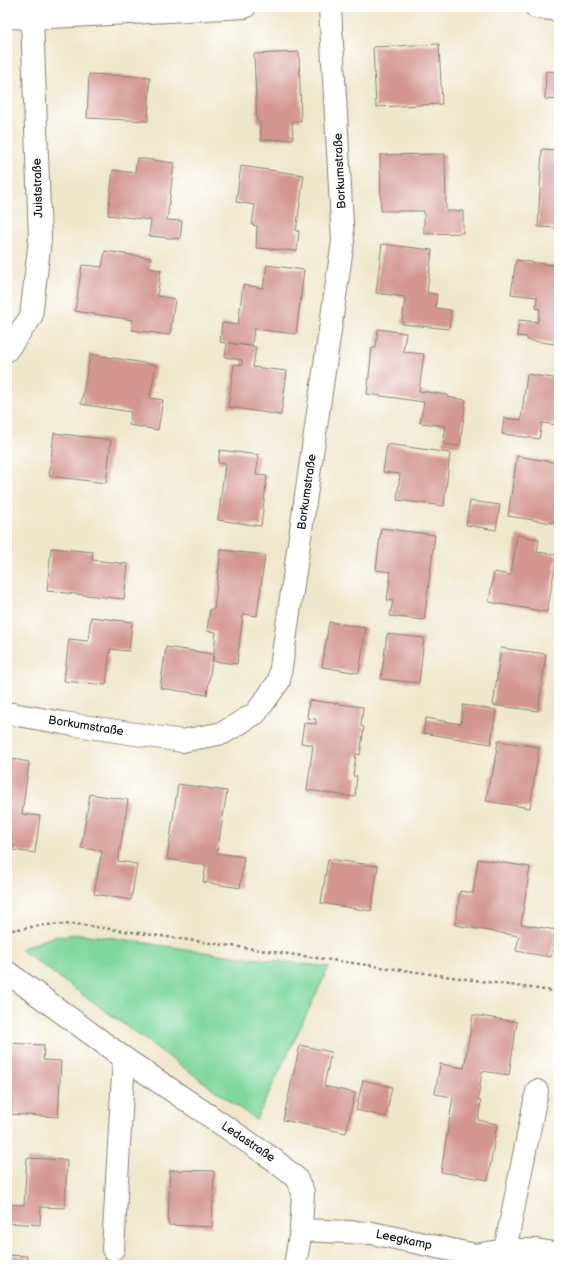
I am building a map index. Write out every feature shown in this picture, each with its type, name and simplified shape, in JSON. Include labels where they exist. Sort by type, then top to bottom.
[{"type":"street","points":[[7,17],[32,18],[245,7]]},
{"type":"street","name":"Borkumstraße","points":[[7,713],[182,741],[223,733],[256,713],[279,681],[343,241],[330,7]]},
{"type":"street","points":[[536,7],[559,10]]},
{"type":"street","name":"Juiststraße","points":[[7,350],[31,317],[40,239],[32,18]]},
{"type":"street","name":"Ledastraße","points":[[7,972],[124,1058],[273,1159],[296,1178],[303,1192],[302,1230],[295,1265]]},
{"type":"street","points":[[113,1249],[124,1058]]},
{"type":"street","points":[[506,1250],[537,1091]]},
{"type":"street","name":"Leegkamp","points":[[302,1230],[372,1233],[475,1255],[506,1250],[536,1250],[559,1254]]},
{"type":"path","points":[[7,933],[12,930],[45,924],[75,924],[559,992]]},
{"type":"green space","points":[[79,934],[218,954],[329,967],[256,1120],[20,949],[52,937]]},
{"type":"building","points":[[439,44],[442,104],[376,107],[373,47]]},
{"type":"building","points":[[299,52],[301,121],[292,121],[293,139],[261,140],[260,123],[257,122],[254,54]]},
{"type":"building","points":[[546,71],[559,72],[559,100],[545,99]]},
{"type":"building","points":[[89,74],[150,77],[148,121],[87,118]]},
{"type":"building","points":[[542,149],[559,150],[559,228],[538,227]]},
{"type":"building","points":[[445,154],[446,211],[463,211],[463,233],[424,234],[424,211],[381,211],[380,155]]},
{"type":"building","points":[[137,158],[174,163],[167,220],[182,221],[180,239],[149,236],[151,220],[108,215],[113,170],[135,173]]},
{"type":"building","points":[[241,166],[304,175],[296,231],[299,231],[297,251],[256,248],[257,226],[252,225],[255,205],[236,202]]},
{"type":"building","points":[[382,244],[432,250],[427,293],[437,294],[435,308],[451,310],[449,329],[402,324],[405,297],[376,293]]},
{"type":"building","points":[[105,251],[151,258],[149,268],[161,270],[157,296],[175,299],[170,335],[132,330],[133,320],[75,311],[82,265],[102,267]]},
{"type":"building","points":[[516,260],[559,266],[559,316],[555,344],[527,340],[527,337],[517,336],[519,320],[538,322],[540,309],[536,308],[537,297],[511,294]]},
{"type":"building","points":[[267,265],[304,270],[296,334],[254,329],[252,346],[229,343],[256,347],[253,367],[287,371],[281,415],[228,407],[234,364],[242,365],[242,360],[225,357],[227,343],[220,342],[222,323],[238,325],[243,285],[263,288]]},
{"type":"building","points":[[378,329],[406,333],[403,352],[424,354],[419,391],[448,395],[447,397],[466,400],[460,446],[443,444],[446,426],[420,423],[424,402],[367,394],[372,348],[376,348]]},
{"type":"building","points":[[90,354],[156,365],[150,398],[163,400],[158,430],[129,425],[131,412],[81,404]]},
{"type":"building","points":[[527,374],[559,379],[559,425],[542,423],[539,439],[502,434],[504,418],[521,420]]},
{"type":"building","points":[[54,433],[111,440],[106,483],[49,476]]},
{"type":"building","points":[[387,444],[450,453],[444,506],[397,500],[400,474],[383,472]]},
{"type":"building","points":[[220,450],[259,455],[256,475],[267,476],[261,526],[218,520],[225,464],[218,463]]},
{"type":"building","points":[[517,456],[559,463],[559,524],[508,516]]},
{"type":"building","points":[[470,501],[500,505],[496,530],[466,525]]},
{"type":"building","points":[[381,528],[435,535],[424,620],[390,616],[393,601],[387,600],[391,572],[376,570]]},
{"type":"building","points":[[517,535],[539,539],[537,552],[557,555],[547,612],[489,602],[494,572],[511,575]]},
{"type":"building","points":[[51,548],[93,552],[92,560],[128,564],[124,599],[47,591]]},
{"type":"building","points":[[221,550],[265,555],[257,616],[243,614],[237,664],[213,661],[216,632],[207,631],[210,609],[214,609]]},
{"type":"building","points":[[91,617],[132,622],[129,651],[110,649],[106,685],[64,681],[69,639],[88,641]]},
{"type":"building","points":[[329,622],[366,628],[359,673],[322,667]]},
{"type":"building","points":[[387,634],[424,638],[419,683],[381,679]]},
{"type":"building","points":[[166,647],[213,654],[207,695],[160,688]]},
{"type":"building","points":[[501,648],[546,654],[538,711],[493,705]]},
{"type":"building","points":[[309,700],[363,707],[361,726],[364,727],[360,755],[356,754],[353,776],[357,776],[355,797],[307,790],[313,745],[301,743],[304,723],[316,724],[316,719],[307,718]]},
{"type":"building","points":[[463,705],[496,710],[491,744],[423,733],[426,718],[461,724]]},
{"type":"building","points":[[498,741],[539,747],[530,808],[486,801]]},
{"type":"building","points":[[7,758],[29,762],[22,814],[40,816],[35,853],[13,850],[14,843],[7,842]]},
{"type":"building","points":[[178,784],[227,791],[217,853],[244,857],[240,888],[203,882],[206,865],[167,859]]},
{"type":"building","points":[[90,794],[128,800],[118,861],[137,864],[131,900],[94,894],[102,851],[81,848]]},
{"type":"building","points":[[328,859],[378,866],[371,911],[321,903]]},
{"type":"building","points":[[478,859],[530,867],[521,924],[556,930],[551,957],[516,951],[519,936],[455,925],[460,891],[473,893]]},
{"type":"building","points":[[473,1015],[517,1022],[509,1075],[482,1071],[478,1100],[481,1101],[478,1120],[497,1124],[488,1180],[441,1172],[453,1097],[435,1094],[440,1064],[464,1068]]},
{"type":"building","points":[[7,1043],[44,1045],[43,1060],[61,1061],[58,1117],[7,1114],[9,1061],[7,1061]]},
{"type":"building","points":[[300,1045],[331,1052],[324,1086],[355,1093],[346,1133],[283,1120]]},
{"type":"building","points":[[363,1080],[392,1087],[386,1117],[356,1110]]},
{"type":"building","points":[[27,1158],[67,1160],[65,1208],[41,1207],[40,1225],[7,1223],[7,1204],[24,1205]]},
{"type":"building","points":[[170,1170],[214,1171],[212,1227],[168,1225]]},
{"type":"building","points":[[7,1255],[27,1256],[26,1265],[7,1265]]}]
